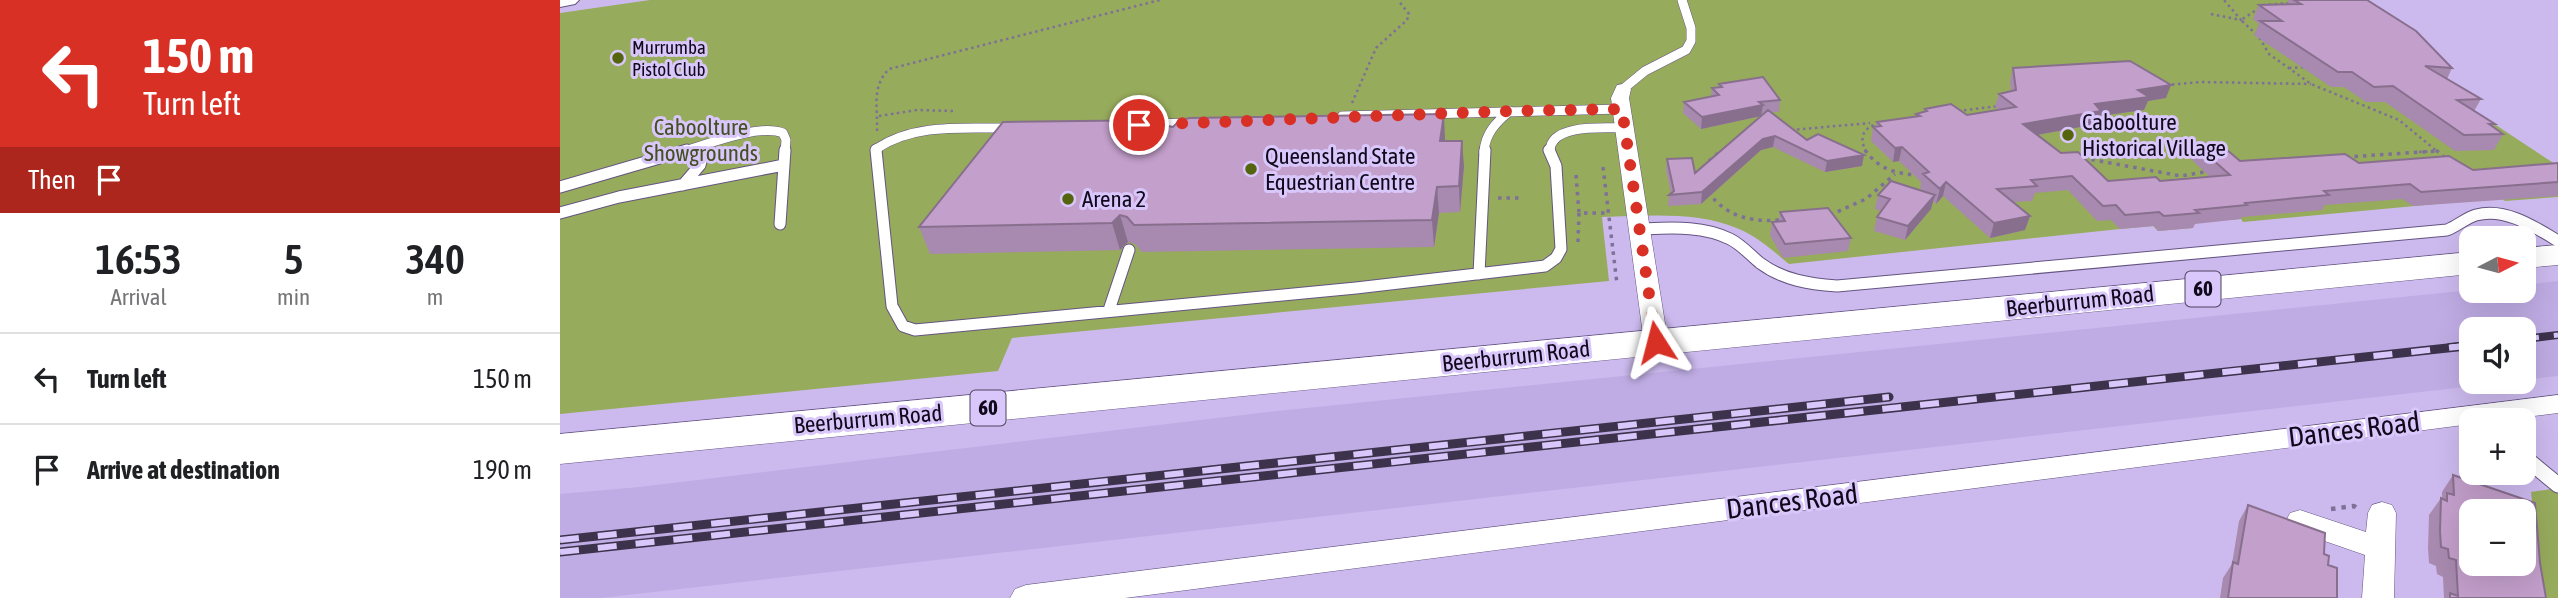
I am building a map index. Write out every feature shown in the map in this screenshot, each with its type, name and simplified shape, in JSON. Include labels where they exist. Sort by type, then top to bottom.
[{"type":"main road","points":[[560,1],[568,0]]},
{"type":"main road","points":[[2536,257],[2558,255]]},
{"type":"main road","name":"Beerburrum Road","points":[[560,449],[2459,264]]},
{"type":"street","points":[[1623,89],[1620,98],[1656,342]]},
{"type":"street","name":"Dances Road","points":[[2532,408],[2558,404]]},
{"type":"street","name":"Dances Road","points":[[1026,598],[2459,419]]},
{"type":"street","points":[[2313,515],[2382,528],[2378,598]]},
{"type":"lane","points":[[1623,89],[1645,71],[1686,50],[1691,41],[1691,28],[1682,0]]},
{"type":"lane","points":[[1479,274],[1485,140],[1499,120],[1510,111]]},
{"type":"lane","points":[[1324,117],[1510,111],[1624,119]]},
{"type":"lane","points":[[1027,128],[922,131],[890,140],[876,149],[892,306],[903,326],[915,330],[934,330],[1545,266],[1556,258],[1561,249],[1556,166],[1549,151],[1550,143],[1556,136],[1624,119]]},
{"type":"lane","points":[[1135,125],[1187,129],[1203,122]]},
{"type":"lane","points":[[560,187],[705,145],[776,130],[783,133],[786,140],[779,223]]},
{"type":"lane","points":[[683,185],[700,164],[705,145]]},
{"type":"lane","points":[[560,213],[618,197],[784,165]]},
{"type":"lane","points":[[1639,229],[1709,232],[1732,240],[1779,275],[1819,285],[1838,286],[2447,230],[2460,226],[2474,215],[2485,214],[2512,218],[2558,240]]},
{"type":"lane","points":[[1109,310],[1129,250]]},
{"type":"lane","points":[[2536,467],[2558,485]]},
{"type":"path","points":[[1147,4],[1160,0]]},
{"type":"path","points":[[890,140],[877,137],[879,116],[874,95],[877,82],[889,69],[1167,0]]},
{"type":"path","points":[[1351,116],[1352,98],[1376,48],[1407,20],[1409,14],[1398,0]]},
{"type":"path","points":[[2224,0],[2259,37],[2269,54],[2311,84],[2399,120],[2451,163]]},
{"type":"path","points":[[2211,14],[2241,20],[2264,5],[2275,2],[2299,4]]},
{"type":"path","points":[[2289,68],[2312,66]]},
{"type":"path","points":[[2155,86],[2200,82],[2311,84]]},
{"type":"path","points":[[1950,113],[2002,106]]},
{"type":"path","points":[[1785,130],[1828,129],[1886,121]]},
{"type":"path","points":[[1871,123],[1863,131],[1862,144],[1867,156],[1878,167],[1895,174],[1920,175]]},
{"type":"path","points":[[1706,170],[1707,162],[1731,143]]},
{"type":"path","points":[[2337,158],[2437,151]]},
{"type":"path","points":[[2076,157],[2181,176],[2218,169]]},
{"type":"path","points":[[1603,167],[1617,284]]},
{"type":"path","points":[[1826,216],[1856,204],[1886,186],[1895,174]]},
{"type":"path","points":[[1576,175],[1579,213]]},
{"type":"path","points":[[1706,185],[1721,210],[1742,218],[1765,221],[1789,219]]},
{"type":"path","points":[[2313,515],[2354,506],[2382,528]]},
{"type":"shaded area","points":[[2558,281],[2558,376],[2536,379],[2536,317],[2459,317],[2459,388],[601,598],[560,598],[560,494],[639,487],[1277,411],[2459,291],[2459,303],[2536,303],[2536,284]]},
{"type":"green space","name":"Caboolture Showgrounds","points":[[650,0],[2355,0],[2467,106],[2558,166],[2558,197],[2505,201],[2501,198],[2243,222],[2241,219],[2189,223],[2193,228],[2158,231],[2153,226],[1789,264],[1753,236],[1723,223],[1672,216],[1602,217],[1609,281],[1012,338],[998,371],[560,414],[560,13]]},
{"type":"green space","points":[[2558,488],[2558,598],[2543,598],[2536,536],[2536,499],[2532,499],[2531,492]]},
{"type":"building","points":[[2294,0],[2367,0],[2416,31],[2452,68],[2425,66],[2481,99],[2457,100],[2495,124],[2489,124],[2503,134],[2464,135],[2393,86],[2374,87],[2352,72],[2338,72],[2260,21],[2282,21],[2259,5],[2301,4]]},
{"type":"building","points":[[2130,61],[2171,85],[2138,90],[2149,97],[2095,104],[2101,111],[2023,124],[2061,153],[2078,152],[2108,181],[2156,177],[2160,181],[2230,175],[2195,144],[2219,143],[2240,161],[2345,154],[2359,163],[2449,156],[2473,170],[2558,163],[2558,182],[2421,192],[2410,184],[2324,191],[2329,195],[2245,203],[2247,205],[2164,216],[2159,212],[2125,215],[2116,205],[2103,206],[2072,176],[2031,180],[2037,186],[1997,189],[2030,216],[1994,223],[1946,182],[1940,189],[1923,174],[1929,172],[1902,147],[1895,148],[1873,127],[1881,126],[1877,122],[1920,116],[1916,114],[1927,111],[1925,109],[1951,104],[1967,115],[2016,107],[1999,94],[2016,90],[2013,68]]},
{"type":"building","points":[[1763,77],[1780,100],[1759,102],[1763,105],[1702,117],[1684,102],[1719,95],[1712,88],[1722,87],[1719,84]]},
{"type":"building","points":[[1768,110],[1807,140],[1818,134],[1864,155],[1827,161],[1775,136],[1763,139],[1702,192],[1669,195],[1674,191],[1667,159],[1692,158],[1695,173]]},
{"type":"building","points":[[1444,114],[1440,141],[1462,141],[1459,186],[1437,187],[1432,220],[1134,225],[1127,217],[1120,215],[1112,223],[919,227],[1003,122],[1165,120],[1168,126],[1173,127],[1180,120],[1190,118]]},
{"type":"building","points":[[1891,181],[1935,195],[1908,226],[1877,217],[1890,199],[1878,195]]},
{"type":"building","points":[[1828,208],[1851,238],[1785,244],[1772,222],[1785,221],[1780,212]]},
{"type":"building","points":[[2453,475],[2459,477],[2459,485],[2482,485],[2523,499],[2459,499],[2459,576],[2536,576],[2536,515],[2546,598],[2450,598],[2450,593],[2458,596],[2456,560],[2449,558],[2448,549],[2441,547],[2440,531],[2441,498],[2447,501],[2447,493],[2454,495]]},
{"type":"building","points":[[2248,505],[2325,533],[2324,554],[2329,556],[2328,565],[2337,568],[2337,598],[2228,598],[2233,562],[2238,564]]},
{"type":"railway","points":[[2536,338],[2558,335]]},
{"type":"railway","points":[[2450,347],[2459,346]]},
{"type":"railway","points":[[560,552],[2459,347]]},
{"type":"railway","points":[[560,540],[1889,397]]},
{"type":"place","name":"Murrumba Pistol Club","points":[[618,58]]},
{"type":"place","name":"Caboolture Historical Village","points":[[2068,135]]},
{"type":"place","name":"Queensland State Equestrian Centre","points":[[1251,169]]},
{"type":"place","name":"Arena 2","points":[[1068,199]]},
{"type":"route","points":[[1139,125],[1622,109],[1631,156],[1656,342]]}]
